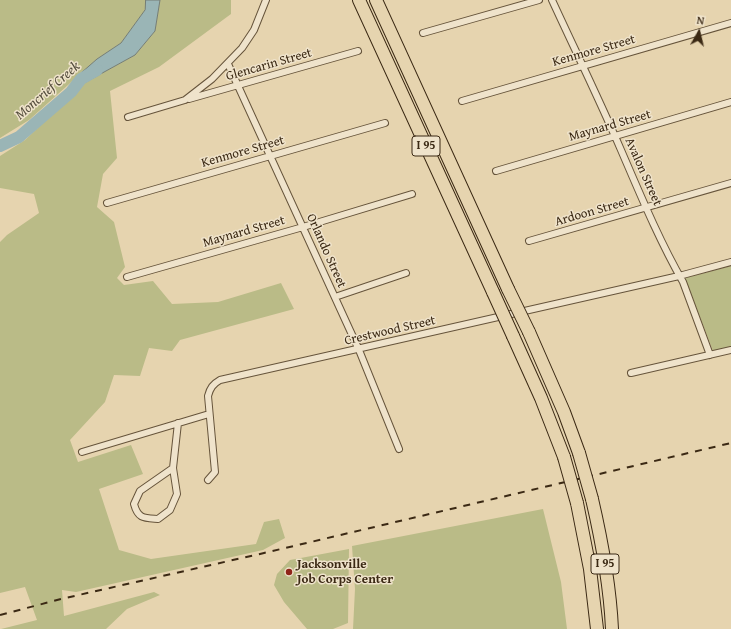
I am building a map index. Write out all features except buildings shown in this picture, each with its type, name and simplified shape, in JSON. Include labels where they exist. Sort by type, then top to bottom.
[{"type":"highway","name":"I 95","points":[[359,0],[541,398],[564,458],[576,503],[590,569],[597,629]]},
{"type":"highway","name":"I 95","points":[[376,0],[529,332],[564,412],[579,454],[592,499],[610,596],[612,629]]},
{"type":"street","points":[[185,100],[212,79],[242,48],[258,20],[266,0]]},
{"type":"street","points":[[423,33],[539,0]]},
{"type":"street","name":"Avalon Street","points":[[552,0],[646,207],[683,282],[710,355]]},
{"type":"street","name":"Kenmore Street","points":[[462,101],[731,23]]},
{"type":"street","name":"Glencarin Street","points":[[128,117],[358,51]]},
{"type":"street","name":"Orlando Street","points":[[228,64],[335,297],[399,449]]},
{"type":"street","name":"Maynard Street","points":[[496,171],[731,102]]},
{"type":"street","name":"Kenmore Street","points":[[107,203],[385,123]]},
{"type":"street","name":"Ardoon Street","points":[[529,242],[731,183]]},
{"type":"street","name":"Maynard Street","points":[[127,277],[303,227],[412,194]]},
{"type":"street","name":"Crestwood Street","points":[[208,480],[215,472],[208,396],[210,389],[220,380],[358,350],[679,276],[731,262]]},
{"type":"street","points":[[335,297],[406,273]]},
{"type":"street","points":[[631,373],[731,350]]},
{"type":"street","points":[[82,452],[209,414]]},
{"type":"street","points":[[173,468],[140,491],[134,504],[136,511],[140,516],[158,519],[170,510],[177,494],[173,468],[178,424]]},
{"type":"green space","points":[[0,0],[146,0],[145,10],[121,43],[97,59],[29,120],[0,138]]},
{"type":"green space","points":[[160,0],[231,0],[231,14],[159,67],[110,91],[117,158],[103,174],[97,207],[114,222],[125,267],[117,278],[124,285],[153,281],[172,304],[218,302],[281,283],[294,309],[180,340],[172,351],[149,348],[140,376],[114,375],[105,402],[70,440],[78,462],[131,445],[143,474],[99,489],[119,550],[151,559],[256,544],[264,522],[279,519],[285,538],[263,550],[76,592],[62,590],[64,616],[154,592],[160,595],[127,609],[106,629],[1,629],[37,620],[25,587],[0,593],[0,242],[7,235],[39,213],[34,194],[0,188],[0,156],[25,140],[86,82],[135,55],[155,31]]},
{"type":"green space","points":[[731,266],[731,347],[713,351],[685,278]]},
{"type":"green space","points":[[543,509],[561,582],[567,629],[353,629],[355,589],[352,546]]},
{"type":"green space","points":[[349,549],[348,623],[333,629],[307,629],[284,602],[274,585],[277,574],[290,560]]},
{"type":"water","points":[[146,0],[160,0],[155,31],[135,55],[86,82],[81,73],[97,59],[121,43],[145,10]]},
{"type":"waterway","name":"Moncrief Creek","points":[[0,146],[19,137],[71,92],[81,79],[97,70]]},
{"type":"railway","points":[[0,615],[61,599],[264,553],[731,443]]},
{"type":"place","name":"Jacksonville Job Corps Center","points":[[289,572]]}]
